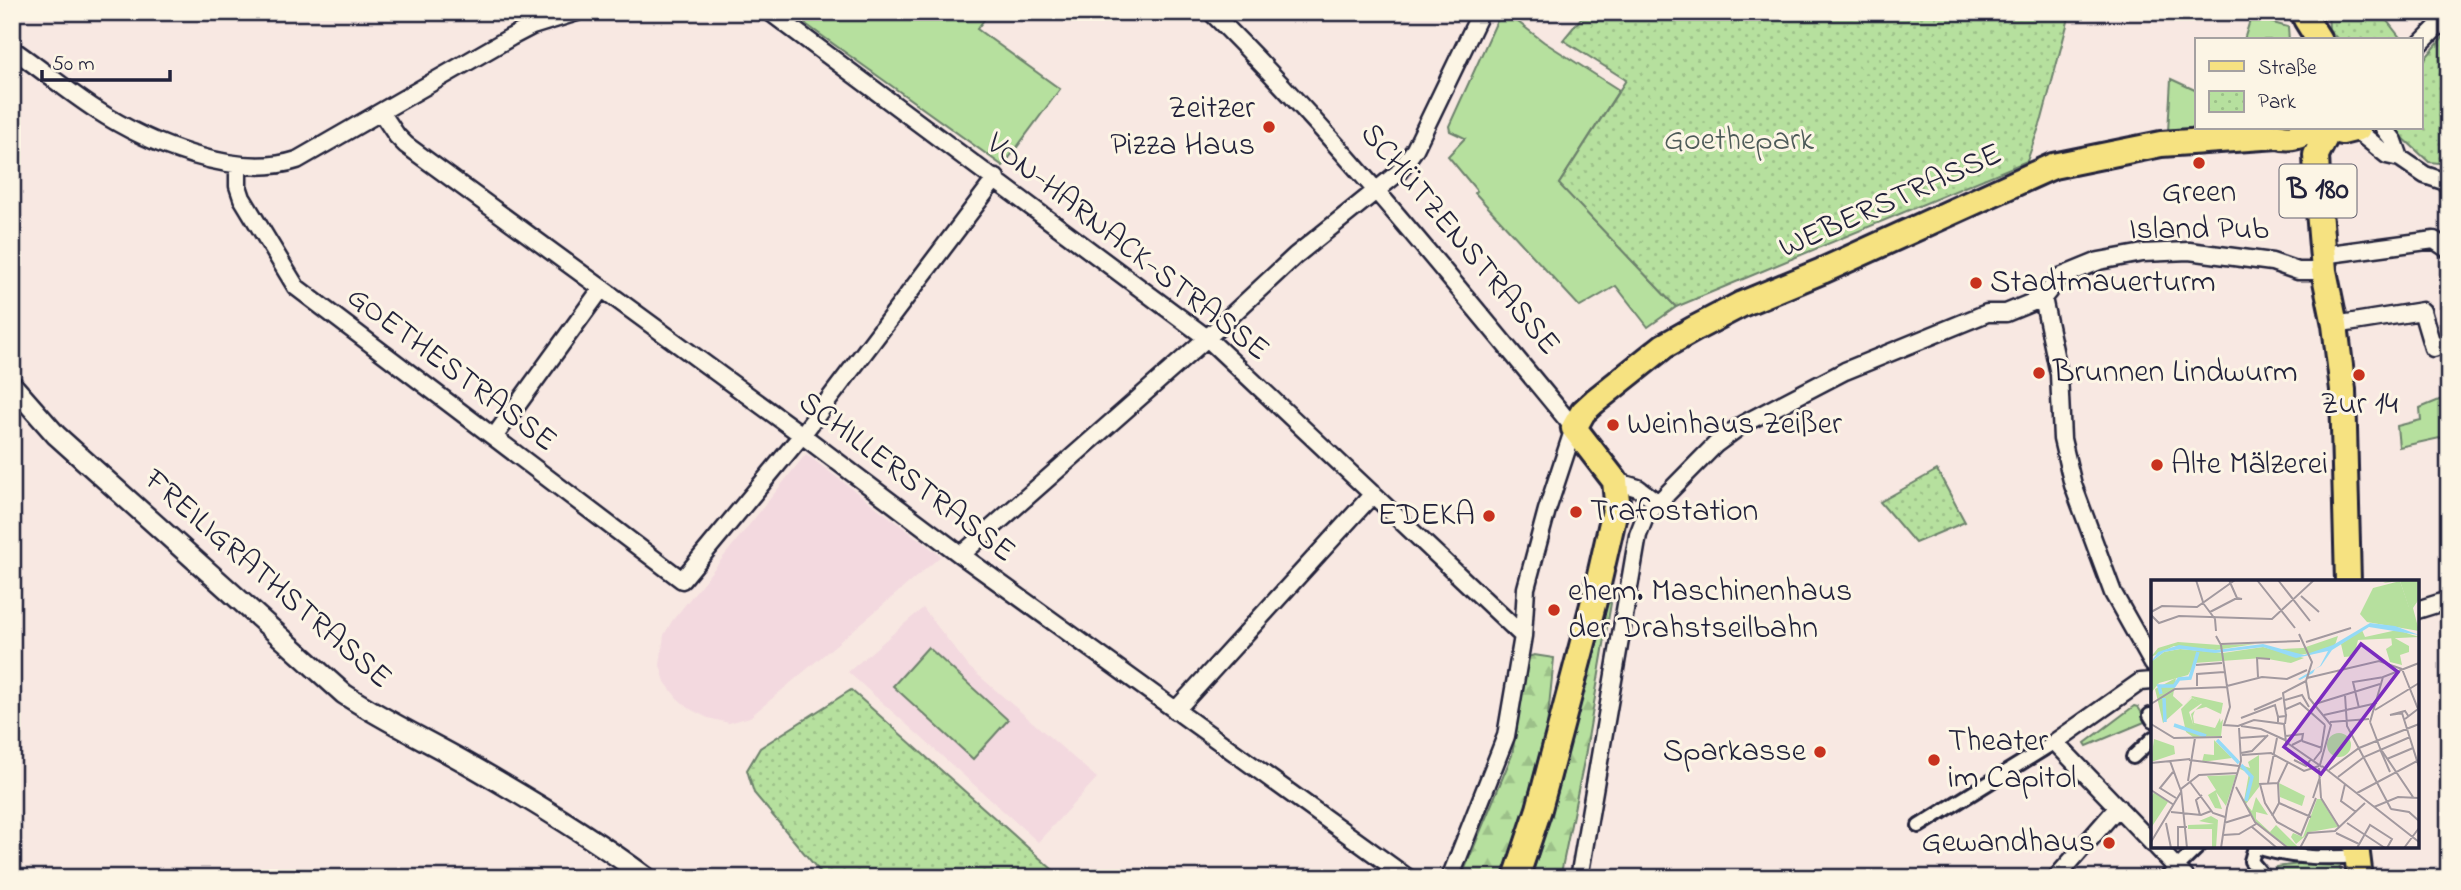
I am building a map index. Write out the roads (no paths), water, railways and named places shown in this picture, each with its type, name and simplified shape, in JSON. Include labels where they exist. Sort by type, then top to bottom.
[{"type":"main road","name":"WEBERSTRASSE","points":[[1574,428],[1583,412],[1595,401],[1664,346],[1693,329],[1742,304],[1822,271],[2053,166],[2161,145],[2279,132],[2293,138],[2316,130]]},
{"type":"main road","name":"B 180","points":[[2322,130],[2316,155],[2323,263],[2335,325],[2343,390],[2348,580]]},
{"type":"main road","name":"SCHÜTZENSTRASSE","points":[[1574,428],[1615,481]]},
{"type":"main road","points":[[1516,878],[1539,808],[1605,559],[1617,501],[1615,481]]},
{"type":"street","points":[[12,49],[95,109],[127,127],[200,158],[237,165],[269,167],[297,160],[532,26],[577,12]]},
{"type":"street","name":"VON-HARNACK-STRASSE","points":[[769,12],[996,178],[1207,338],[1522,636]]},
{"type":"street","name":"SCHÜTZENSTRASSE","points":[[1211,12],[1377,191],[1574,428]]},
{"type":"street","points":[[961,555],[1207,338],[1295,256],[1398,173],[1415,149],[1481,12]]},
{"type":"street","points":[[2422,42],[2449,15]]},
{"type":"street","name":"SCHILLERSTRASSE","points":[[382,112],[406,145],[961,555],[1408,878]]},
{"type":"street","points":[[2358,130],[2387,155],[2400,158],[2425,175],[2449,183]]},
{"type":"street","points":[[2386,130],[2394,141],[2400,158]]},
{"type":"street","name":"GOETHESTRASSE","points":[[237,165],[238,186],[242,198],[296,287],[682,580],[802,435]]},
{"type":"street","points":[[802,435],[996,178]]},
{"type":"street","points":[[1579,878],[1638,535],[1645,517],[1663,507],[1716,444],[1743,424],[1844,372],[1987,313],[2006,313],[2043,298],[2060,277],[2099,261],[2143,253],[2189,251],[2272,262],[2298,271],[2323,263],[2434,240],[2449,250]]},
{"type":"street","points":[[494,437],[602,288]]},
{"type":"street","points":[[2043,298],[2059,374],[2062,439],[2073,485],[2113,593],[2151,660]]},
{"type":"street","points":[[2335,325],[2422,311],[2433,348],[2449,343]]},
{"type":"street","name":"FREILIGRATHSTRASSE","points":[[12,385],[56,435],[344,694],[378,716],[557,816],[648,878]]},
{"type":"street","points":[[1450,878],[1506,736],[1522,636],[1525,588],[1574,428]]},
{"type":"street","name":"SCHÜTZENSTRASSE","points":[[1615,481],[1638,488],[1663,507]]},
{"type":"street","points":[[1175,711],[1373,494]]},
{"type":"street","points":[[2419,609],[2449,600]]},
{"type":"street","points":[[1919,826],[2055,742],[2140,682],[2151,681]]},
{"type":"street","points":[[2133,757],[2151,740]]},
{"type":"street","points":[[2055,742],[2151,842]]},
{"type":"street","points":[[2056,878],[2118,807]]},
{"type":"street","points":[[2156,848],[2176,875],[2197,848]]},
{"type":"street","points":[[2253,848],[2247,865],[2265,878]]},
{"type":"street","points":[[2259,848],[2294,855],[2358,860]]},
{"type":"place","name":"Zeitzer Pizza Haus","points":[[1269,127]]},
{"type":"place","name":"Green Island Pub","points":[[2199,163]]},
{"type":"place","name":"Stadtmauerturm","points":[[1976,283]]},
{"type":"place","name":"Brunnen Lindwurm","points":[[2039,373]]},
{"type":"place","name":"Zur 14","points":[[2359,375]]},
{"type":"place","name":"Weinhaus Zeißer","points":[[1613,425]]},
{"type":"place","name":"Alte Mälzerei","points":[[2157,465]]},
{"type":"place","name":"Trafostation","points":[[1576,512]]},
{"type":"place","name":"EDEKA","points":[[1489,516]]},
{"type":"place","name":"ehem. Maschinenhaus der Drahstseilbahn","points":[[1554,610]]},
{"type":"place","name":"Sparkasse","points":[[1820,752]]},
{"type":"place","name":"Theater im Capitol","points":[[1934,760]]},
{"type":"place","name":"Gewandhaus","points":[[2109,843]]},
{"type":"park label","name":"Goethepark","points":[[1739,141]]}]
